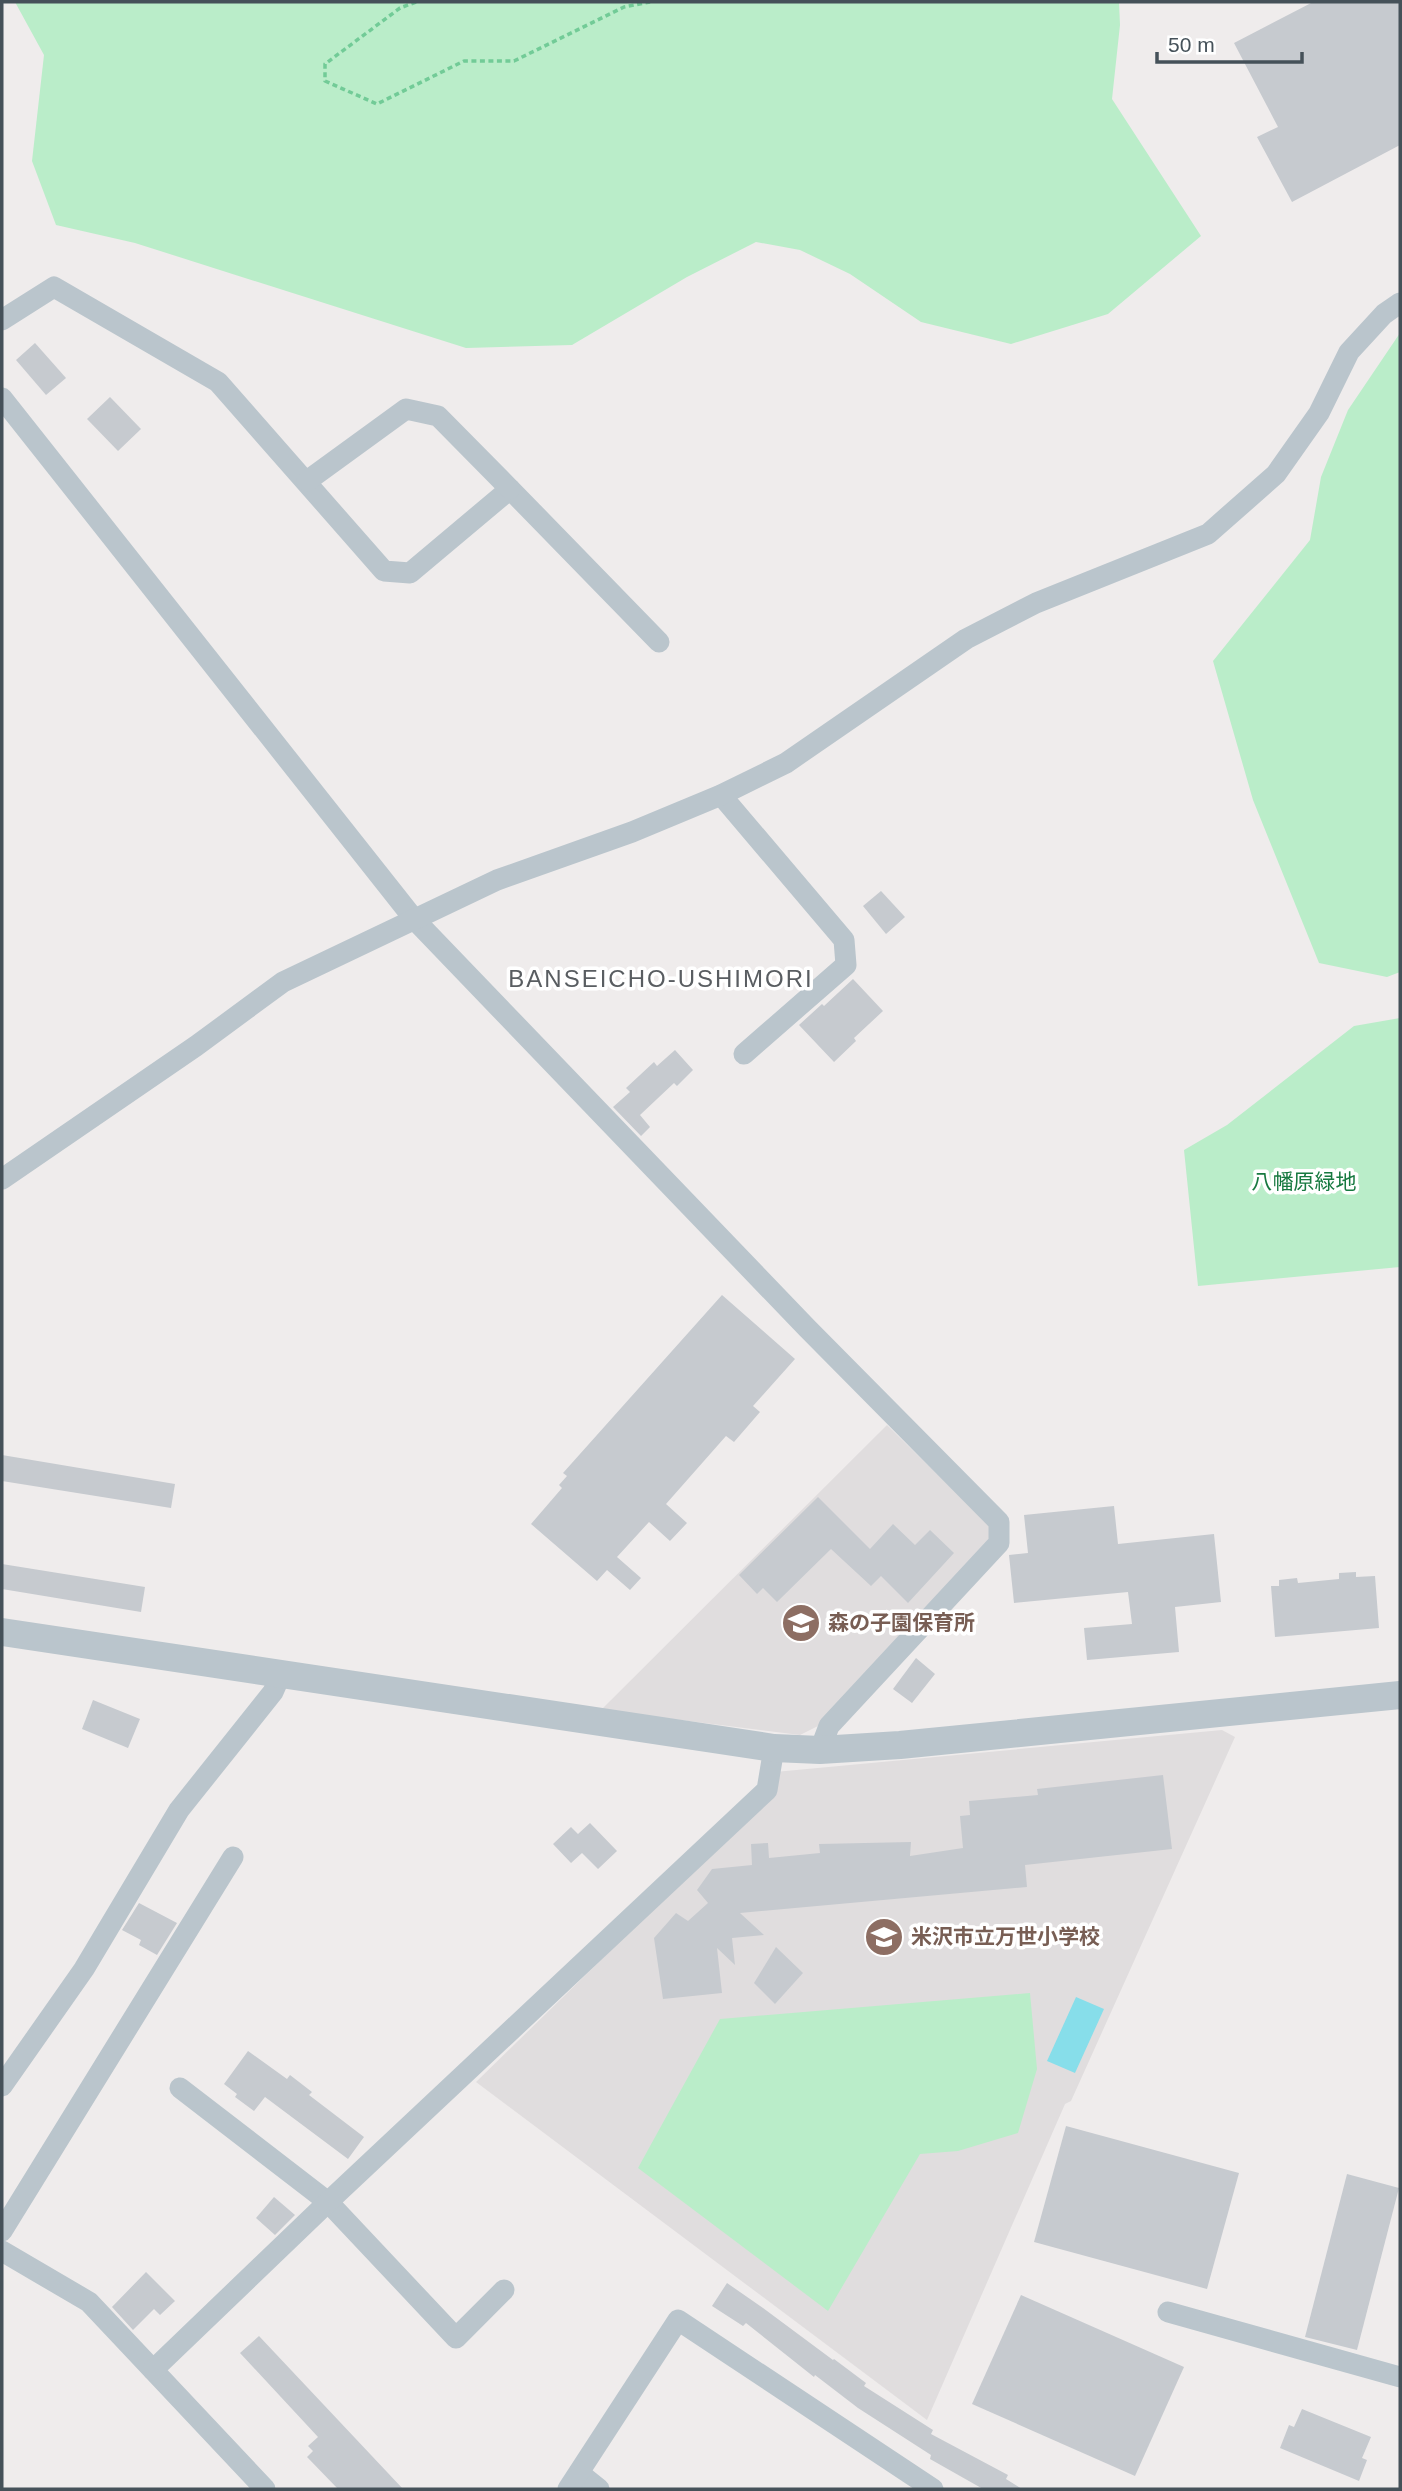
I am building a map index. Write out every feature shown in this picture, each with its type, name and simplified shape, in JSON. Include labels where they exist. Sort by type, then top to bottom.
[{"type":"street","points":[[2,320],[54,287],[218,382],[384,571],[410,573],[510,489]]},
{"type":"street","points":[[2,1179],[175,1061],[283,982],[497,880],[632,832],[721,795],[786,763],[966,639],[1036,603],[1208,534],[1276,474],[1319,413],[1349,352],[1384,314],[1400,303]]},
{"type":"street","points":[[2,398],[414,919],[807,1328],[999,1521],[999,1543],[829,1726],[820,1750]]},
{"type":"street","points":[[307,481],[406,409],[438,416],[659,642]]},
{"type":"street","points":[[721,795],[844,940],[846,965],[744,1054]]},
{"type":"street","points":[[2,1632],[774,1748],[820,1750],[900,1745],[1400,1695]]},
{"type":"street","points":[[2,2086],[84,1969],[179,1810],[273,1692],[281,1674]]},
{"type":"street","points":[[153,2370],[767,1790],[774,1748]]},
{"type":"street","points":[[2,2231],[233,1857]]},
{"type":"street","points":[[180,2088],[328,2202],[456,2338],[504,2290]]},
{"type":"street","points":[[2,2251],[89,2302],[265,2489]]},
{"type":"street","points":[[1168,2312],[1400,2377]]},
{"type":"street","points":[[599,2489],[573,2481],[678,2320],[933,2489]]},
{"type":"path","points":[[416,2],[400,8],[325,64],[324,81],[377,104],[464,61],[514,61],[624,7],[650,2]]},
{"type":"shaded area","name":"森の子園保育所","points":[[887,1425],[991,1527],[992,1536],[822,1724],[800,1735],[601,1710]]},
{"type":"shaded area","name":"米沢市立万世小学校","points":[[1222,1730],[1235,1737],[1071,2101],[1065,2104],[927,2420],[476,2082],[772,1793],[775,1772]]},
{"type":"green space","points":[[15,2],[1119,2],[1120,25],[1112,99],[1201,236],[1108,314],[1011,344],[921,322],[850,274],[800,250],[756,242],[687,277],[572,345],[466,348],[135,243],[56,225],[32,161],[44,55]]},
{"type":"green space","points":[[1400,333],[1400,972],[1387,977],[1319,963],[1253,800],[1213,661],[1310,540],[1321,477],[1348,410]]},
{"type":"green space","name":"八幡原緑地","points":[[1400,1018],[1400,1267],[1198,1286],[1184,1150],[1227,1125],[1354,1026]]},
{"type":"green space","points":[[1030,1993],[1037,2069],[1018,2133],[958,2151],[920,2154],[828,2311],[638,2168],[720,2019]]},
{"type":"water","points":[[1076,1997],[1104,2009],[1075,2073],[1047,2061]]},
{"type":"building","points":[[1313,2],[1400,2],[1400,145],[1292,202],[1257,137],[1278,127],[1234,43]]},
{"type":"building","points":[[35,343],[66,378],[46,395],[16,360]]},
{"type":"building","points":[[110,397],[141,429],[118,451],[87,419]]},
{"type":"building","points":[[881,891],[905,917],[886,934],[863,906]]},
{"type":"building","points":[[853,979],[883,1011],[854,1038],[856,1041],[834,1062],[799,1025]]},
{"type":"building","points":[[675,1050],[693,1070],[677,1086],[674,1083],[640,1115],[650,1127],[641,1136],[613,1107],[630,1092],[626,1088],[654,1062],[657,1066]]},
{"type":"building","points":[[722,1295],[795,1359],[753,1406],[760,1412],[734,1442],[726,1436],[666,1504],[687,1523],[670,1541],[649,1522],[617,1557],[641,1578],[630,1590],[607,1570],[597,1581],[531,1524],[562,1488],[559,1485],[567,1476],[563,1473]]},
{"type":"building","points":[[2,1455],[175,1484],[171,1508],[2,1481]]},
{"type":"building","points":[[818,1497],[870,1549],[893,1524],[915,1545],[930,1530],[954,1553],[908,1603],[881,1576],[871,1586],[831,1549],[777,1602],[763,1588],[757,1594],[739,1575]]},
{"type":"building","points":[[1114,1506],[1118,1544],[1214,1534],[1221,1602],[1175,1607],[1179,1652],[1087,1660],[1084,1628],[1132,1624],[1128,1592],[1014,1603],[1009,1555],[1028,1553],[1024,1515]]},
{"type":"building","points":[[2,1564],[145,1587],[141,1612],[2,1589]]},
{"type":"building","points":[[1356,1572],[1356,1577],[1375,1576],[1379,1628],[1275,1637],[1271,1586],[1279,1586],[1279,1580],[1297,1578],[1298,1583],[1339,1579],[1339,1573]]},
{"type":"building","points":[[916,1658],[935,1674],[912,1703],[893,1689]]},
{"type":"building","points":[[93,1700],[140,1719],[128,1748],[82,1729]]},
{"type":"building","points":[[1163,1775],[1172,1849],[1025,1865],[1027,1887],[740,1913],[764,1935],[732,1938],[735,1965],[717,1948],[722,1993],[663,1999],[654,1938],[676,1913],[688,1921],[708,1903],[697,1890],[712,1869],[752,1865],[751,1844],[768,1843],[769,1858],[820,1853],[819,1844],[911,1842],[910,1856],[963,1848],[960,1816],[970,1815],[969,1801],[1038,1795],[1037,1789]]},
{"type":"building","points":[[590,1823],[617,1851],[598,1869],[582,1853],[571,1863],[553,1844],[571,1827],[578,1834]]},
{"type":"building","points":[[139,1903],[177,1923],[157,1955],[139,1945],[141,1940],[122,1930]]},
{"type":"building","points":[[776,1947],[803,1973],[775,2004],[754,1983]]},
{"type":"building","points":[[248,2051],[287,2079],[290,2075],[312,2092],[309,2095],[364,2137],[348,2159],[265,2097],[254,2111],[235,2097],[237,2094],[224,2084]]},
{"type":"building","points":[[1066,2126],[1239,2173],[1207,2289],[1034,2242]]},
{"type":"building","points":[[1347,2174],[1399,2188],[1357,2350],[1305,2337]]},
{"type":"building","points":[[274,2197],[295,2215],[275,2235],[256,2218]]},
{"type":"building","points":[[146,2272],[175,2301],[160,2315],[154,2309],[133,2330],[112,2307]]},
{"type":"building","points":[[727,2283],[866,2383],[864,2386],[933,2430],[931,2434],[1008,2475],[1006,2479],[1022,2489],[983,2489],[930,2459],[931,2455],[858,2408],[815,2375],[814,2377],[746,2323],[743,2326],[712,2306]]},
{"type":"building","points":[[1021,2295],[1184,2367],[1135,2476],[972,2404]]},
{"type":"building","points":[[259,2336],[403,2489],[338,2489],[307,2457],[313,2451],[308,2446],[318,2437],[240,2353]]},
{"type":"building","points":[[1302,2409],[1371,2437],[1362,2458],[1367,2460],[1359,2481],[1280,2448],[1289,2425],[1294,2427]]},
{"type":"place","name":"森の子園保育所","points":[[801,1623]]},
{"type":"place","name":"米沢市立万世小学校","points":[[884,1937]]},
{"type":"district","name":"BANSEICHO-USHIMORI","points":[[661,979]]}]
